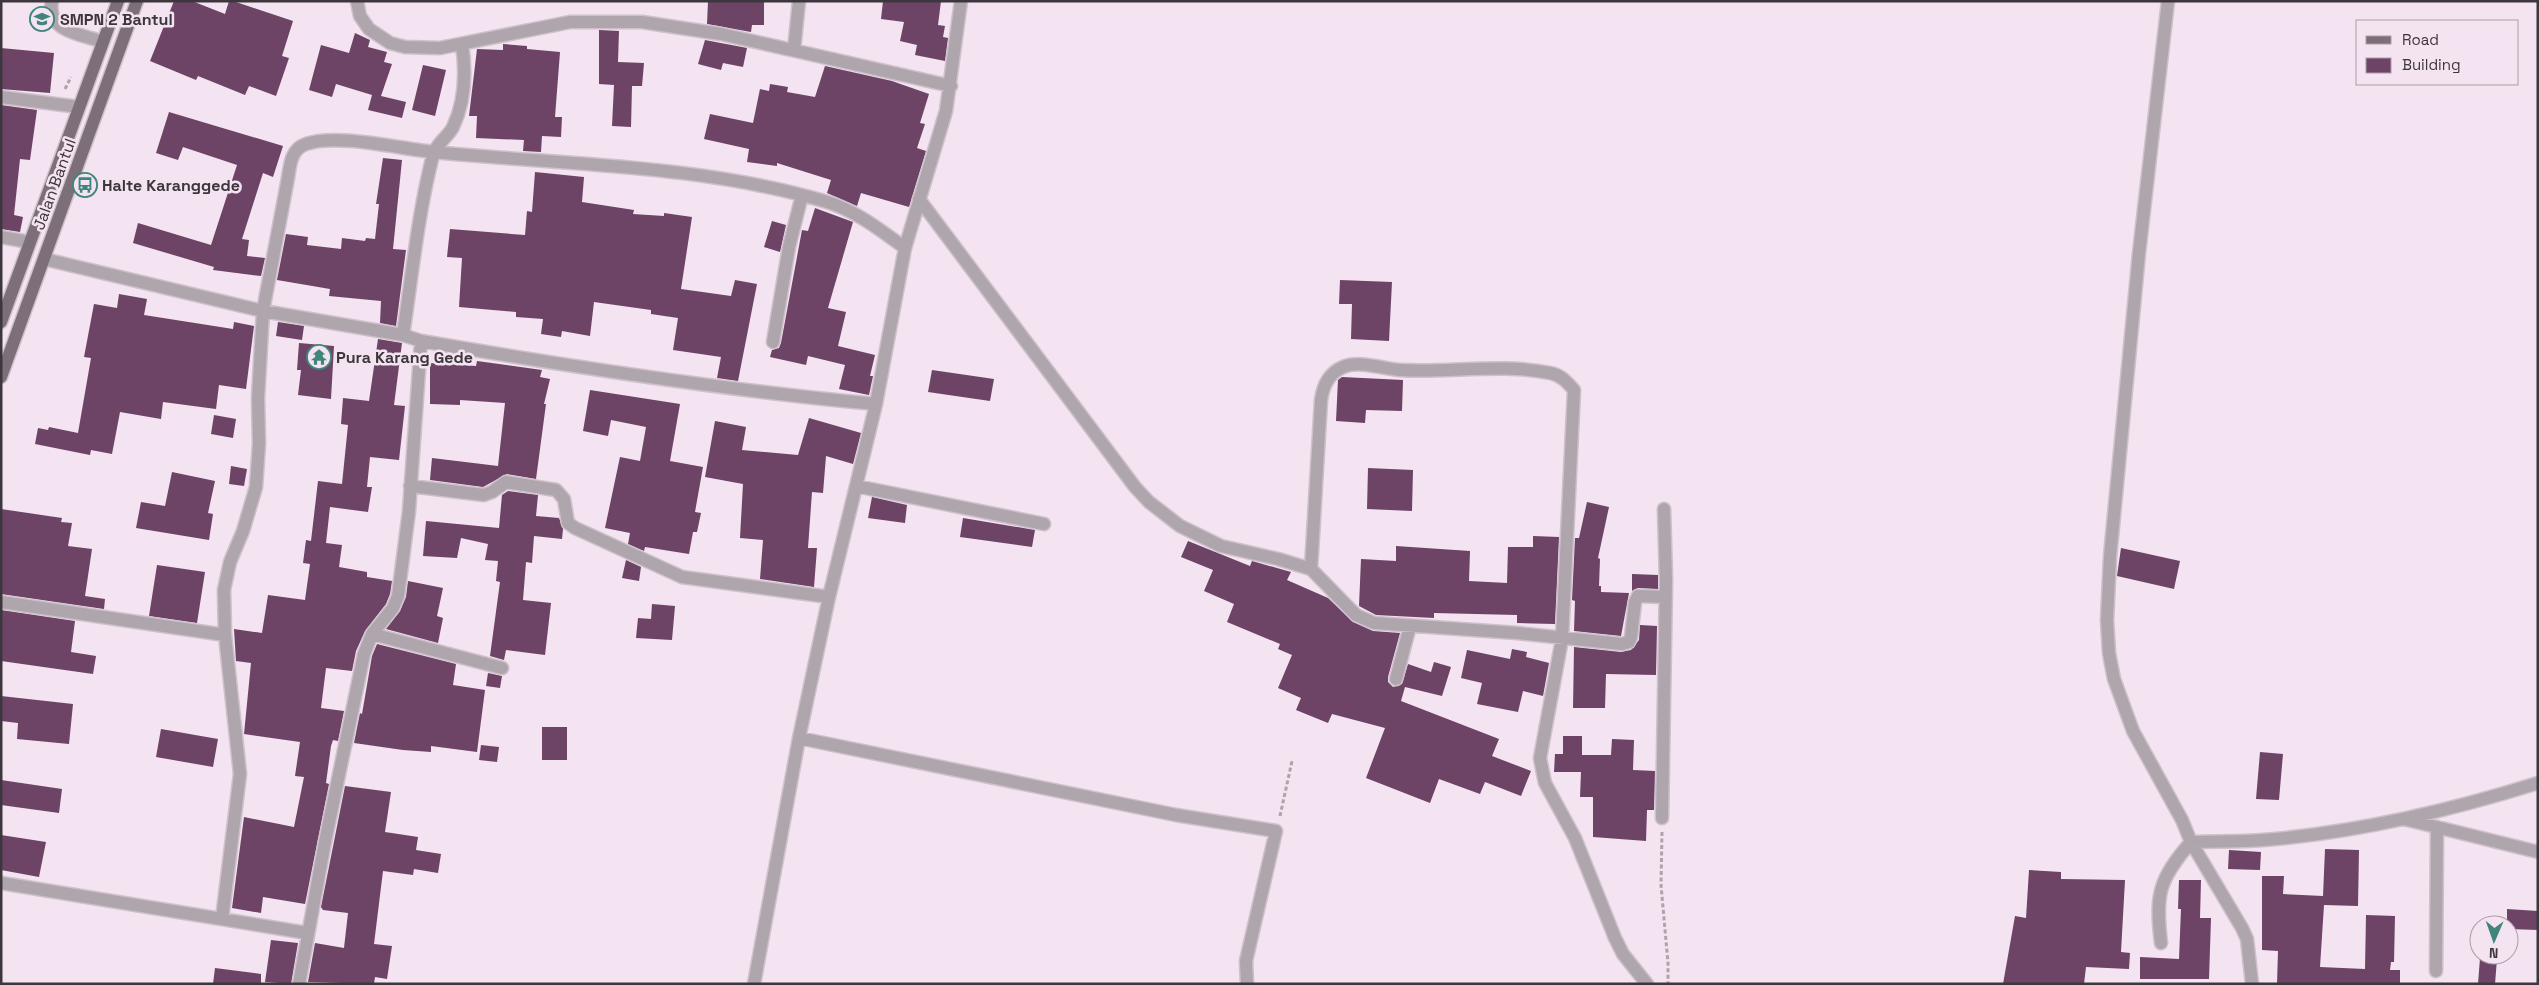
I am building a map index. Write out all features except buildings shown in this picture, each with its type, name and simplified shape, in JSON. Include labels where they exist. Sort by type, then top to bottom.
[{"type":"main road","name":"Jalan Bantul","points":[[1,322],[118,1]]},
{"type":"main road","name":"Jalan Bantul","points":[[1,377],[137,1]]},
{"type":"street","points":[[52,1],[52,16],[58,26],[103,42]]},
{"type":"street","points":[[357,1],[360,16],[365,24],[390,43],[430,49],[550,25],[606,20],[685,27],[951,86]]},
{"type":"street","points":[[794,50],[799,1]]},
{"type":"street","points":[[754,984],[799,738],[829,597],[876,404],[906,246],[941,131],[951,86],[961,1]]},
{"type":"street","points":[[2168,1],[2138,263],[2110,557],[2107,620],[2109,653],[2123,706],[2133,731],[2182,820],[2191,842],[2247,939],[2252,984]]},
{"type":"street","points":[[403,335],[419,228],[434,152],[453,127],[464,89],[462,44]]},
{"type":"street","points":[[1,97],[79,108]]},
{"type":"street","points":[[222,919],[240,774],[224,634],[224,590],[230,562],[243,531],[256,488],[259,444],[258,398],[263,311],[288,178],[296,150],[307,143],[331,141],[434,152],[628,166],[697,174],[802,195],[839,206],[859,216],[906,246]]},
{"type":"street","points":[[773,342],[789,246],[802,195]]},
{"type":"street","points":[[919,199],[1135,487],[1149,502],[1180,526],[1221,546],[1278,559],[1311,569],[1356,615],[1374,623],[1626,643],[1631,637],[1636,598],[1638,596],[1666,596]]},
{"type":"street","points":[[1,237],[29,242]]},
{"type":"street","points":[[44,259],[263,311],[403,335],[421,341],[596,370],[767,394],[876,404]]},
{"type":"street","points":[[299,984],[307,933],[364,654],[372,634],[393,608],[398,596],[410,486],[421,341]]},
{"type":"street","points":[[1311,569],[1321,400],[1324,386],[1332,375],[1342,368],[1354,365],[1400,370],[1527,370],[1551,373],[1564,378],[1574,390],[1562,639],[1540,758],[1545,783],[1575,838],[1614,938],[1623,954],[1647,984]]},
{"type":"street","points":[[410,486],[484,495],[506,482],[556,490],[564,499],[568,523],[575,528],[682,577],[829,597]]},
{"type":"street","points":[[856,486],[1044,524]]},
{"type":"street","points":[[1662,818],[1666,596],[1664,509]]},
{"type":"street","points":[[1,602],[224,634]]},
{"type":"street","points":[[1396,679],[1410,626]]},
{"type":"street","points":[[372,634],[502,668]]},
{"type":"street","points":[[799,738],[1167,813],[1276,831],[1246,961],[1247,984]]},
{"type":"street","points":[[2161,943],[2158,919],[2162,883],[2171,865],[2191,842],[2263,840],[2402,818],[2482,800],[2538,783]]},
{"type":"street","points":[[2402,818],[2538,852]]},
{"type":"street","points":[[2436,971],[2437,827]]},
{"type":"street","points":[[1,883],[307,933]]},
{"type":"path","points":[[1276,831],[1292,761]]},
{"type":"path","points":[[1662,818],[1661,885],[1668,984]]},
{"type":"place","name":"SMPN 2 Bantul","points":[[42,19]]},
{"type":"place","name":"Halte Karanggede","points":[[85,185]]},
{"type":"place","name":"Pura Karang Gede","points":[[319,357]]}]
